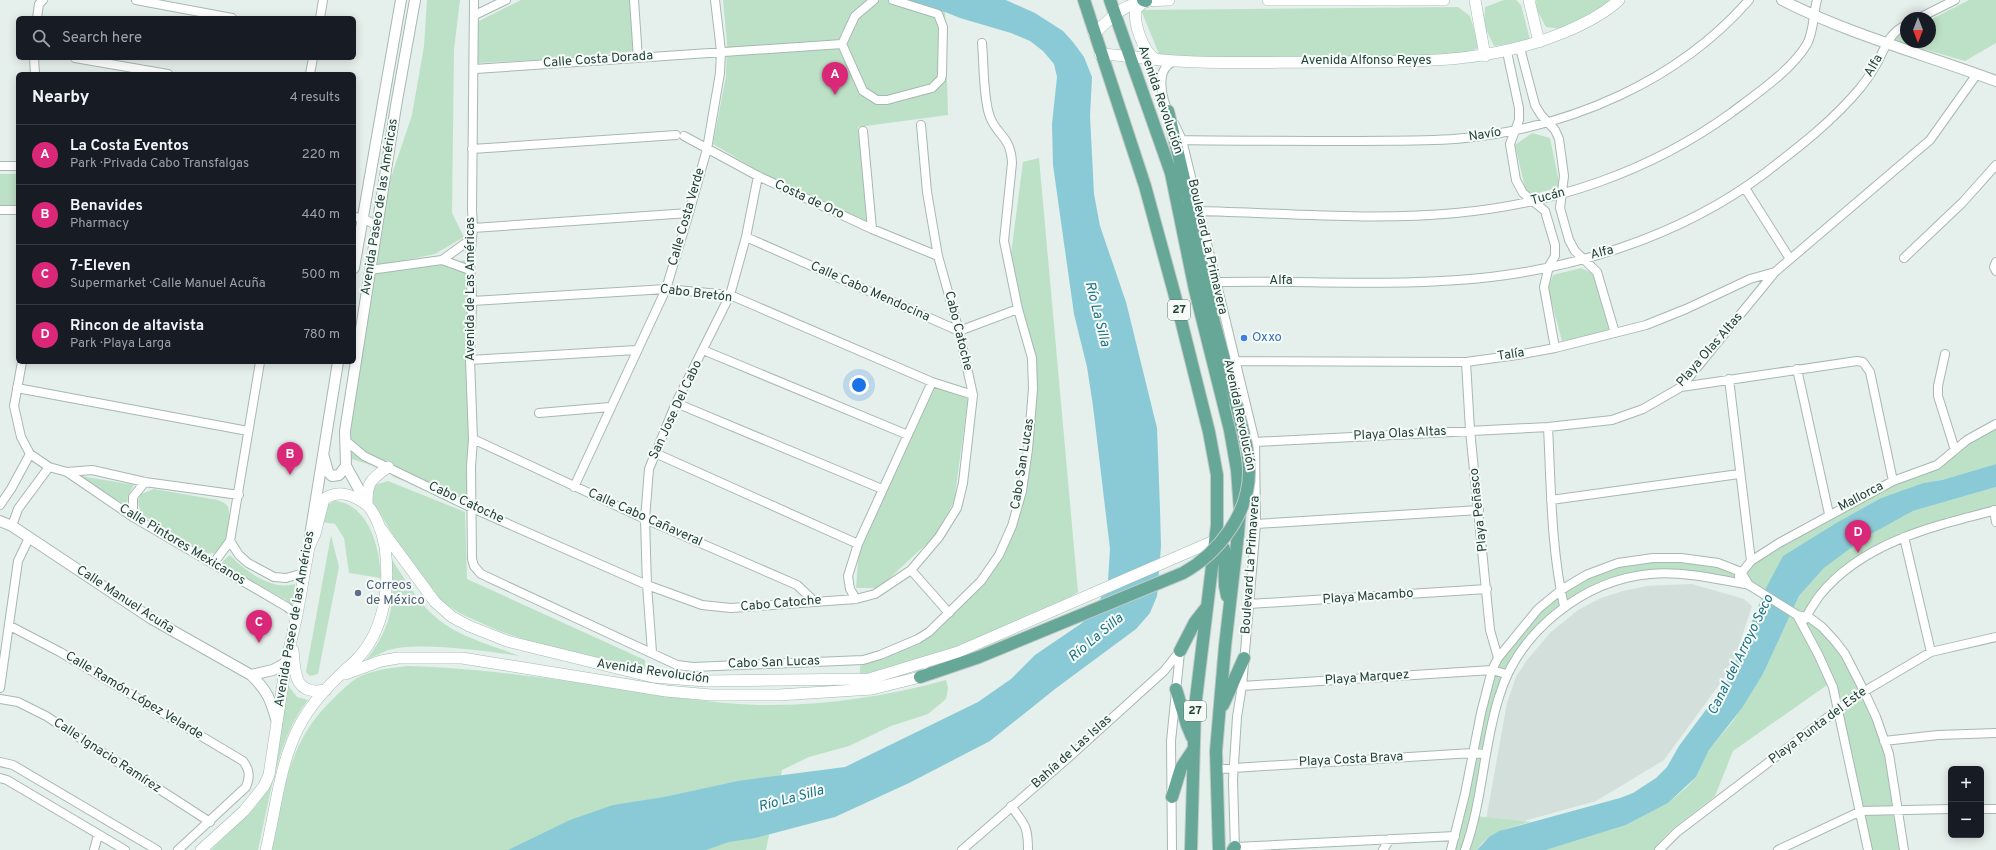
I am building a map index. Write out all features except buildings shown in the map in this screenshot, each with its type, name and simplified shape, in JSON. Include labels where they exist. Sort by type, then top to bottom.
[{"type":"main road","name":"27","points":[[1084,0],[1100,54],[1125,121],[1145,186],[1175,296],[1215,461],[1218,489],[1216,540],[1209,570],[1207,607],[1199,670],[1193,744],[1191,850]]},
{"type":"main road","name":"Avenida Revolución","points":[[1110,0],[1171,173],[1195,290],[1227,415],[1236,470],[1240,510],[1218,715],[1216,751],[1218,769],[1219,850]]},
{"type":"main road","points":[[1094,34],[1115,14],[1131,4],[1144,0],[1169,0]]},
{"type":"main road","points":[[1144,0],[1136,9],[1136,18],[1145,51],[1155,60]]},
{"type":"main road","points":[[1268,0],[1444,0]]},
{"type":"main road","points":[[1475,0],[1485,56]]},
{"type":"main road","points":[[1529,0],[1540,42]]},
{"type":"main road","name":"Avenida Alfonso Reyes","points":[[1100,54],[1129,55],[1155,60],[1177,61],[1431,61],[1485,56],[1507,52],[1540,42],[1579,25],[1605,11],[1619,0]]},
{"type":"main road","points":[[920,677],[979,657],[1184,573],[1194,567],[1213,551],[1240,513],[1248,481],[1247,451],[1236,403],[1214,322],[1195,215],[1168,111]]},
{"type":"main road","points":[[1171,173],[1178,180],[1195,215]]},
{"type":"main road","points":[[367,504],[367,487],[371,480],[388,467]]},
{"type":"main road","points":[[309,547],[315,534],[324,499],[332,494],[342,493],[352,495],[367,504]]},
{"type":"main road","name":"Avenida Paseo de las Américas","points":[[266,850],[286,760],[292,743],[307,714],[338,676],[359,658],[378,630],[388,581],[382,530],[367,504]]},
{"type":"main road","name":"Avenida Revolución","points":[[382,530],[435,602],[452,617],[469,626],[507,641],[653,678],[706,681],[869,679],[958,652],[1216,540]]},
{"type":"main road","points":[[1216,540],[1224,549],[1226,592],[1231,605]]},
{"type":"main road","name":"Avenida Paseo de las Américas","points":[[201,850],[244,811],[264,786],[273,756],[286,663],[292,643],[309,547]]},
{"type":"main road","points":[[1175,558],[1209,570]]},
{"type":"main road","points":[[1180,651],[1195,622],[1207,607]]},
{"type":"main road","points":[[292,643],[297,680],[300,685],[306,690],[315,692],[326,690]]},
{"type":"main road","name":"Avenida Revolución","points":[[338,676],[382,661],[411,656],[462,658],[659,690],[711,695],[779,695],[872,689],[920,677],[958,652]]},
{"type":"main road","points":[[1218,715],[1244,658]]},
{"type":"main road","points":[[1172,797],[1181,768],[1193,744],[1176,689]]},
{"type":"street","points":[[37,16],[39,4],[43,0]]},
{"type":"street","points":[[136,0],[221,16]]},
{"type":"street","points":[[320,16],[323,0]]},
{"type":"street","name":"Avenida Paseo de las Américas","points":[[356,243],[358,218],[401,0]]},
{"type":"street","name":"Avenida Paseo de las Américas","points":[[356,360],[377,226],[416,0]]},
{"type":"street","name":"Avenida de Las Américas","points":[[474,0],[475,68],[472,149],[473,228],[471,239],[470,270],[472,301],[470,360],[473,439],[471,467],[472,559],[474,566],[481,574]]},
{"type":"street","points":[[475,15],[506,0]]},
{"type":"street","points":[[634,0],[638,58]]},
{"type":"street","name":"Calle Costa Verde","points":[[574,486],[636,350],[666,289],[689,213],[707,149],[720,73],[721,51],[715,0]]},
{"type":"street","points":[[874,0],[855,16],[842,44],[863,91],[876,100],[887,100],[934,86],[942,75],[942,20],[938,14],[893,0]]},
{"type":"street","name":"Navío","points":[[1182,140],[1436,140],[1481,136],[1549,123],[1595,107],[1655,76],[1710,37],[1749,0]]},
{"type":"street","points":[[1782,0],[1814,16],[1886,44],[1977,74],[1996,82]]},
{"type":"street","name":"Tucán","points":[[1195,215],[1363,216],[1425,215],[1477,211],[1534,201],[1601,182],[1652,160],[1701,133],[1724,118],[1768,84],[1801,53],[1811,33],[1817,0]]},
{"type":"street","points":[[1931,12],[1955,0]]},
{"type":"street","name":"Alfa","points":[[1216,282],[1457,281],[1498,276],[1549,266],[1619,249],[1647,239],[1722,202],[1745,188],[1805,141],[1843,106],[1872,71],[1886,44],[1894,33],[1900,28]]},
{"type":"street","name":"Cabo San Lucas","points":[[481,574],[678,664],[693,667],[863,660],[880,655],[918,639],[949,613],[981,581],[999,555],[1012,526],[1022,491],[1028,449],[1033,389],[1032,358],[1018,309],[1004,241],[1012,153],[1009,143],[989,115],[982,43]]},
{"type":"street","name":"Calle Costa Dorada","points":[[475,68],[842,44]]},
{"type":"street","points":[[1520,48],[1535,105],[1559,139],[1564,176],[1561,211],[1569,240],[1575,251],[1597,272],[1615,333]]},
{"type":"street","points":[[1507,52],[1519,108],[1519,120],[1514,130],[1510,150],[1516,180],[1523,193],[1545,211],[1556,245],[1555,256],[1549,266],[1544,283],[1545,297],[1556,348]]},
{"type":"street","points":[[34,60],[35,72]]},
{"type":"street","points":[[87,60],[156,72]]},
{"type":"street","points":[[310,72],[313,60]]},
{"type":"street","name":"Boulevard La Primavera","points":[[1177,61],[1166,66],[1161,76],[1168,111],[1182,140],[1195,215],[1216,282],[1254,442],[1256,524],[1242,686],[1237,717],[1233,780],[1234,849]]},
{"type":"street","name":"Playa Olas Altas","points":[[1254,442],[1548,427],[1612,420],[1643,409],[1681,387],[1775,272],[1930,140],[1977,74]]},
{"type":"street","name":"Cabo Catoche","points":[[345,440],[364,456],[472,508],[647,586],[712,608],[856,599],[875,594],[910,570],[939,537],[957,508],[963,483],[973,395],[959,331],[938,256],[927,192],[921,125]]},
{"type":"street","points":[[863,131],[872,229]]},
{"type":"street","name":"Costa de Oro","points":[[472,149],[680,135],[758,176],[872,229],[938,256]]},
{"type":"street","points":[[1904,258],[1962,203],[1996,164]]},
{"type":"street","points":[[0,166],[16,166]]},
{"type":"street","name":"San Jose Del Cabo","points":[[652,652],[647,586],[645,519],[649,469],[676,403],[730,295],[746,237],[758,176]]},
{"type":"street","points":[[1745,188],[1790,259]]},
{"type":"street","points":[[0,210],[16,210]]},
{"type":"street","points":[[473,228],[689,213]]},
{"type":"street","points":[[358,218],[377,226]]},
{"type":"street","name":"Calle Cabo Mendocina","points":[[746,237],[959,331]]},
{"type":"street","points":[[442,260],[471,239]]},
{"type":"street","points":[[370,270],[442,260],[470,270]]},
{"type":"street","points":[[1996,262],[1994,266],[1996,270]]},
{"type":"street","name":"Talía","points":[[1234,361],[1466,362],[1556,348],[1646,325],[1686,309],[1750,279],[1775,272]]},
{"type":"street","name":"Cabo Bretón","points":[[472,301],[666,289],[730,295],[932,382],[973,395]]},
{"type":"street","points":[[959,331],[1018,309]]},
{"type":"street","points":[[470,360],[636,350]]},
{"type":"street","points":[[703,350],[908,435]]},
{"type":"street","points":[[1945,354],[1938,386],[1938,396],[1955,450]]},
{"type":"street","points":[[1681,387],[1857,361],[1865,363],[1870,372],[1893,481]]},
{"type":"street","name":"Playa Peñasco","points":[[1466,362],[1470,430],[1490,630],[1498,658]]},
{"type":"street","points":[[0,505],[11,489],[30,454],[21,437],[14,406],[22,364]]},
{"type":"street","points":[[213,564],[230,541],[239,495],[258,364]]},
{"type":"street","name":"Avenida Paseo de las Américas","points":[[309,547],[338,364]]},
{"type":"street","name":"Avenida Paseo de las Américas","points":[[355,364],[347,418],[345,440],[346,466],[367,504]]},
{"type":"street","points":[[1797,369],[1829,514]]},
{"type":"street","points":[[1729,379],[1739,474],[1751,561]]},
{"type":"street","points":[[856,599],[850,589],[848,576],[858,544],[932,382]]},
{"type":"street","points":[[17,388],[248,431]]},
{"type":"street","points":[[676,403],[882,489]]},
{"type":"street","points":[[539,413],[610,407]]},
{"type":"street","name":"Mallorca","points":[[1735,582],[1741,572],[1751,561],[1829,514],[1893,481],[1937,465],[1967,440],[1996,424]]},
{"type":"street","points":[[1548,427],[1551,500],[1564,606]]},
{"type":"street","name":"Calle Cabo Cañaveral","points":[[473,439],[645,519],[797,585],[814,601]]},
{"type":"street","points":[[323,453],[329,474],[339,475],[346,466]]},
{"type":"street","points":[[655,453],[858,544]]},
{"type":"street","name":"Calle Pintores Mexicanos","points":[[30,454],[49,467],[67,472],[92,470],[145,482],[239,495]]},
{"type":"street","points":[[12,526],[18,509],[49,467]]},
{"type":"street","name":"Calle Pintores Mexicanos","points":[[67,472],[80,483],[132,517],[287,607],[297,615]]},
{"type":"street","points":[[1551,500],[1739,474]]},
{"type":"street","points":[[132,517],[133,497],[145,482]]},
{"type":"street","points":[[1256,524],[1479,510]]},
{"type":"street","points":[[1804,620],[1821,594],[1847,569],[1868,554],[1904,537],[1995,510],[1996,522]]},
{"type":"street","name":"Calle Manuel Acuña","points":[[0,521],[12,526],[152,619],[251,676],[263,687],[271,700],[277,725]]},
{"type":"street","points":[[1904,537],[1931,652]]},
{"type":"street","points":[[0,688],[10,626],[18,561],[29,538]]},
{"type":"street","name":"Calle Pintores Mexicanos","points":[[230,541],[239,555],[248,563],[274,577],[286,578],[304,573]]},
{"type":"street","points":[[1451,850],[1492,670],[1498,658],[1538,609],[1561,590],[1586,575],[1618,563],[1653,558],[1681,558],[1708,561],[1741,572],[1749,585]]},
{"type":"street","points":[[910,570],[949,613]]},
{"type":"street","points":[[1465,850],[1478,806],[1485,754],[1491,725],[1506,674],[1517,657],[1564,606],[1588,593],[1620,580],[1650,574],[1679,574],[1749,585],[1804,620],[1829,633],[1845,654],[1864,691],[1876,717],[1889,754],[1904,850]]},
{"type":"street","name":"Playa Macambo","points":[[1249,604],[1487,590]]},
{"type":"street","points":[[1804,620],[1828,676],[1838,708],[1861,811],[1868,850]]},
{"type":"street","name":"Calle Ramón López Velarde","points":[[10,626],[60,652],[243,762],[247,766],[249,775],[246,787],[210,822]]},
{"type":"street","name":"Playa Punta del Este","points":[[1659,850],[1664,843],[1677,832],[1838,708],[1864,691],[1931,652],[1996,638]]},
{"type":"street","points":[[1172,850],[1171,741],[1180,651]]},
{"type":"street","name":"Bahía de Las Islas","points":[[962,850],[1068,758],[1164,671],[1180,651]]},
{"type":"street","points":[[251,676],[273,670],[286,663]]},
{"type":"street","name":"Playa Marquez","points":[[1242,686],[1492,670],[1506,674]]},
{"type":"street","name":"Calle Ignacio Ramírez","points":[[0,699],[18,702],[46,716],[210,822]]},
{"type":"street","points":[[1884,741],[1938,735],[1996,733]]},
{"type":"street","name":"Playa Costa Brava","points":[[1218,769],[1472,753],[1485,754]]},
{"type":"street","points":[[0,762],[13,766],[157,850]]},
{"type":"street","points":[[0,778],[7,780],[98,835],[126,850]]},
{"type":"street","points":[[1218,782],[1233,780]]},
{"type":"street","points":[[1011,806],[1026,826],[1028,832],[1028,850]]},
{"type":"street","points":[[1778,850],[1861,811],[1948,809]]},
{"type":"street","points":[[1984,809],[1996,809]]},
{"type":"street","points":[[178,850],[210,822]]},
{"type":"street","points":[[94,850],[98,835]]},
{"type":"street","points":[[1234,849],[1390,838],[1455,836]]},
{"type":"street","points":[[1383,850],[1390,838]]},
{"type":"shaded area","points":[[1692,584],[1744,599],[1752,606],[1732,667],[1664,760],[1596,801],[1510,825],[1486,820],[1507,703],[1516,677],[1527,660],[1551,632],[1578,610],[1601,598],[1623,591],[1647,586]]},
{"type":"green space","points":[[427,0],[460,0],[454,49],[452,213],[464,237],[435,254],[373,267],[380,210],[412,115],[424,46]]},
{"type":"green space","points":[[521,0],[630,0],[635,51],[554,59],[477,63],[475,23]]},
{"type":"green space","points":[[723,0],[896,0],[945,12],[948,115],[858,127],[869,224],[762,173],[713,144],[726,76],[727,43]]},
{"type":"green space","points":[[1504,0],[1516,0],[1521,5],[1530,40],[1494,46],[1484,25],[1485,7]]},
{"type":"green space","points":[[1536,0],[1612,0],[1568,30],[1546,27],[1537,10]]},
{"type":"green space","points":[[1969,0],[1996,0],[1996,43],[1965,61],[1920,48],[1936,48],[1936,17]]},
{"type":"green space","points":[[1458,7],[1470,16],[1479,47],[1458,60],[1161,59],[1141,10]]},
{"type":"green space","points":[[1900,35],[1900,42],[1892,40]]},
{"type":"green space","points":[[1532,133],[1550,138],[1560,187],[1527,196],[1515,145]]},
{"type":"green space","points":[[1039,158],[1078,592],[1040,616],[860,682],[860,666],[923,639],[982,583],[1015,526],[1032,453],[1036,372],[1011,254],[1023,162]]},
{"type":"green space","points":[[0,174],[16,174],[16,206],[0,206]]},
{"type":"green space","points":[[469,260],[470,508],[394,477],[387,470],[345,457],[369,272]]},
{"type":"green space","points":[[1581,268],[1594,274],[1609,331],[1562,341],[1548,289],[1553,275]]},
{"type":"green space","points":[[932,386],[968,399],[954,502],[935,536],[879,588],[856,588],[859,548]]},
{"type":"green space","points":[[1996,424],[1996,464],[1942,480],[1923,483],[1881,498],[1836,523],[1790,552],[1776,570],[1763,595],[1735,582],[1650,574],[1588,593],[1549,620],[1506,674],[1475,816],[1531,822],[1508,828],[1494,834],[1477,850],[1451,850],[1498,658],[1561,590],[1618,563],[1681,558],[1741,572],[1751,561],[1829,514],[1928,468]]},
{"type":"green space","points":[[81,476],[134,485],[128,496],[127,506],[80,478]]},
{"type":"green space","points":[[388,481],[465,512],[467,579],[645,660],[645,674],[576,656],[502,632],[461,614],[441,601],[396,540],[371,499],[375,485]]},
{"type":"green space","points":[[1996,487],[1996,509],[1904,537],[1847,569],[1806,616],[1845,654],[1882,734],[1905,850],[1869,850],[1830,683],[1733,751],[1715,796],[1670,831],[1654,850],[1546,850],[1626,825],[1668,803],[1687,787],[1696,777],[1709,750],[1733,721],[1763,674],[1799,596],[1824,568],[1866,537],[1913,511]]},
{"type":"green space","points":[[154,489],[218,500],[226,504],[229,511],[229,523],[227,536],[221,550],[215,553],[206,554],[141,514],[138,501],[141,494]]},
{"type":"green space","points":[[334,501],[346,504],[356,510],[364,519],[375,541],[381,578],[349,573],[344,538],[335,524],[321,522],[324,507]]},
{"type":"green space","points":[[331,535],[339,567],[318,674],[310,676],[306,672]]},
{"type":"green space","points":[[230,555],[251,573],[268,582],[277,585],[295,584],[292,607],[286,600],[220,564]]},
{"type":"green space","points":[[390,557],[420,601],[441,622],[462,634],[520,656],[453,648],[417,646],[388,650],[366,660],[382,636],[390,612],[393,586]]},
{"type":"green space","points":[[408,666],[508,674],[584,683],[683,698],[758,705],[805,704],[876,696],[946,680],[948,688],[946,699],[928,714],[891,726],[849,746],[809,757],[782,770],[766,850],[272,850],[284,787],[290,768],[297,749],[306,732],[319,714],[342,690],[357,678],[375,671]]},
{"type":"green space","points":[[287,684],[297,697],[308,700],[297,715],[281,752],[270,791],[258,850],[211,850],[257,805],[271,782]]},
{"type":"water","name":"Río La Silla","points":[[896,0],[1006,0],[1035,13],[1063,31],[1084,57],[1092,77],[1090,116],[1094,194],[1100,226],[1126,302],[1157,428],[1161,546],[1157,596],[1150,613],[1136,629],[1055,689],[990,741],[909,783],[835,817],[755,838],[729,842],[706,850],[508,850],[570,820],[613,805],[664,797],[738,781],[845,767],[978,702],[1011,679],[1035,655],[1082,623],[1099,602],[1108,581],[1110,549],[1093,406],[1087,367],[1074,314],[1053,165],[1052,124],[1057,77],[1054,64],[1043,51],[1030,41],[1011,33],[945,12]]},
{"type":"water","name":"Canal del Arroyo Seco","points":[[1996,464],[1996,487],[1913,511],[1866,537],[1824,568],[1799,596],[1763,674],[1742,708],[1709,750],[1696,777],[1668,803],[1626,825],[1546,850],[1477,850],[1489,837],[1499,831],[1620,798],[1633,793],[1656,778],[1667,767],[1679,746],[1726,683],[1767,586],[1783,556],[1836,523],[1881,498],[1923,483],[1942,480]]},
{"type":"place","name":"La Costa Eventos","points":[[835,95]]},
{"type":"place","name":"Oxxo","points":[[1244,338]]},
{"type":"place","name":"Benavides","points":[[290,475]]},
{"type":"place","name":"Rincon de altavista","points":[[1858,553]]},
{"type":"place","name":"Correos de México","points":[[358,593]]},
{"type":"place","name":"7-Eleven","points":[[259,643]]}]
